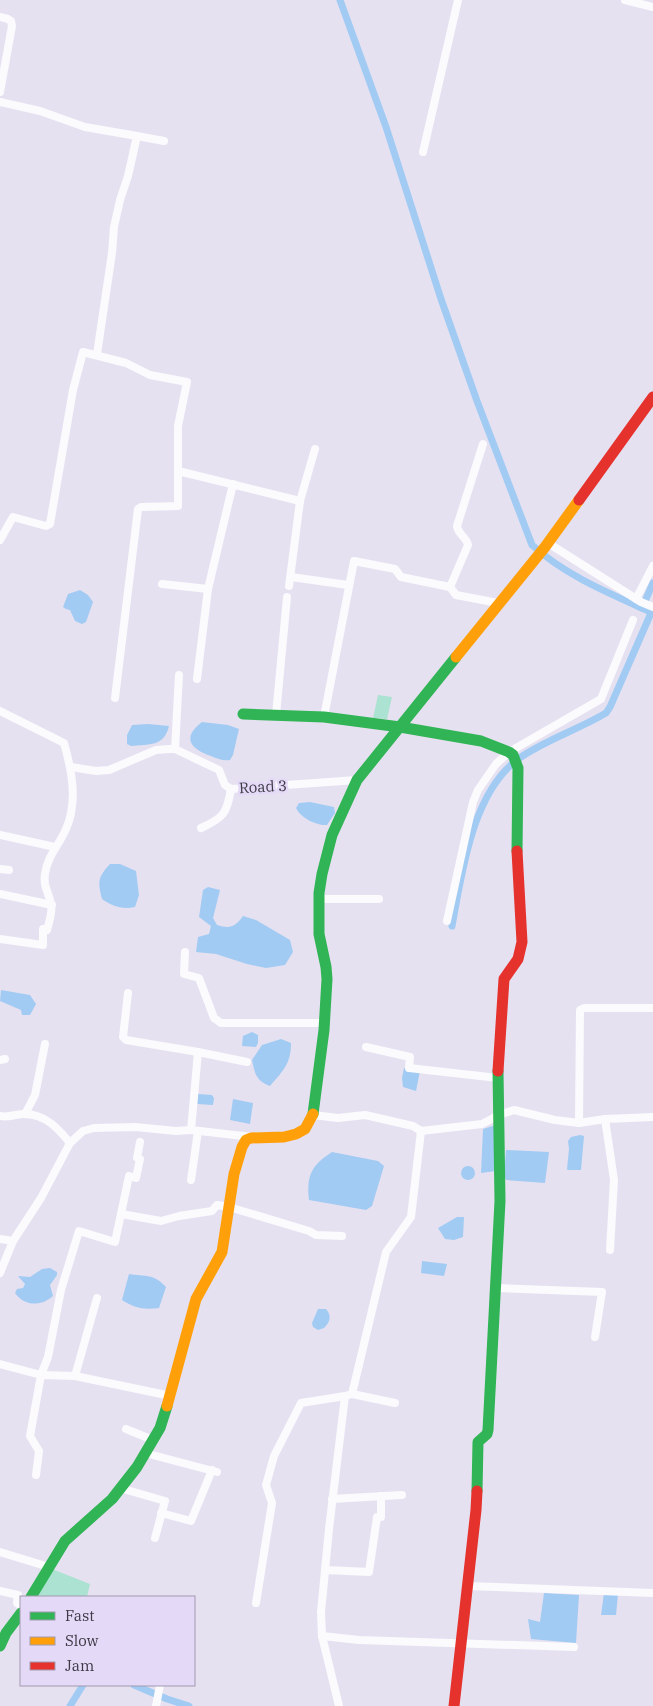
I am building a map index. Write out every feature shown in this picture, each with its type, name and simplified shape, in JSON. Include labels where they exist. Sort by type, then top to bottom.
[{"type":"street","points":[[423,152],[458,0]]},
{"type":"street","points":[[625,0],[653,7]]},
{"type":"street","points":[[0,17],[12,21],[12,26],[0,92]]},
{"type":"street","points":[[0,102],[40,111],[85,127],[164,141]]},
{"type":"street","points":[[97,354],[114,227],[137,136]]},
{"type":"street","points":[[0,540],[13,517],[46,526],[50,524],[74,390],[83,352],[97,354],[126,363],[150,375],[187,382],[178,426],[178,506],[141,507],[138,509],[115,698]]},
{"type":"street","points":[[0,1273],[13,1241],[41,1198],[70,1143],[82,1131],[94,1128],[135,1127],[176,1132],[195,1131],[253,1137],[283,1136],[301,1132],[306,1128],[313,1116],[324,1023],[327,966],[321,948],[319,933],[318,899],[320,881],[329,842],[343,807],[357,780],[546,545],[653,396]]},
{"type":"street","points":[[450,587],[468,545],[467,541],[459,533],[457,526],[483,444]]},
{"type":"street","points":[[289,586],[300,501],[316,449]]},
{"type":"street","points":[[178,471],[300,501]]},
{"type":"street","points":[[197,679],[208,589],[233,484]]},
{"type":"street","points":[[546,545],[652,607]]},
{"type":"street","points":[[324,717],[353,562],[395,569],[402,577],[450,587],[456,595],[498,603]]},
{"type":"street","points":[[638,600],[653,566]]},
{"type":"street","points":[[291,577],[348,585]]},
{"type":"street","points":[[162,584],[208,589]]},
{"type":"street","points":[[276,715],[287,598]]},
{"type":"street","points":[[447,921],[475,795],[496,764],[601,700],[633,620]]},
{"type":"street","points":[[175,750],[179,676]]},
{"type":"street","points":[[0,711],[64,743],[71,767],[73,788],[70,814],[65,830],[55,847],[45,874],[44,888],[52,905],[48,930],[43,929],[43,945],[0,939]]},
{"type":"street","points":[[243,714],[324,717],[400,727],[481,741],[511,754],[518,768],[517,862],[522,930],[517,961],[508,970],[504,979],[498,1078],[500,1200],[488,1430],[487,1434],[478,1442],[476,1510],[454,1706]]},
{"type":"street","name":"Road 3","points":[[71,767],[96,771],[109,770],[156,750],[175,750],[219,770],[225,785],[231,789],[357,780]]},
{"type":"street","points":[[201,828],[218,820],[224,812],[231,789]]},
{"type":"street","points":[[0,835],[55,847]]},
{"type":"street","points":[[0,869],[9,870]]},
{"type":"street","points":[[0,894],[52,905]]},
{"type":"street","points":[[318,899],[380,900]]},
{"type":"street","points":[[185,952],[184,974],[199,978],[214,1018],[217,1021],[324,1023]]},
{"type":"street","points":[[128,993],[123,1037],[126,1040],[247,1062]]},
{"type":"street","points":[[579,1123],[580,1010],[584,1008],[653,1008]]},
{"type":"street","points":[[25,1114],[35,1095],[45,1044]]},
{"type":"street","points":[[366,1047],[410,1057],[409,1068],[498,1078]]},
{"type":"street","points":[[191,1180],[198,1052]]},
{"type":"street","points":[[313,1116],[338,1118],[365,1115],[413,1126],[421,1131],[482,1124],[514,1110],[555,1120],[579,1123],[653,1116]]},
{"type":"street","points":[[0,1116],[25,1114],[44,1118],[60,1130],[70,1143]]},
{"type":"street","points":[[606,1119],[614,1180],[610,1250]]},
{"type":"street","points":[[339,1706],[322,1636],[325,1570],[332,1499],[349,1395],[386,1252],[412,1217],[421,1131]]},
{"type":"street","points":[[32,1596],[65,1541],[112,1499],[136,1467],[160,1428],[171,1396],[196,1299],[222,1252],[240,1153],[246,1140],[253,1137]]},
{"type":"street","points":[[36,1476],[39,1451],[30,1436],[41,1375],[48,1357],[61,1290],[79,1231],[115,1242],[129,1176],[136,1178],[140,1159],[137,1158],[140,1142]]},
{"type":"street","points":[[121,1214],[161,1222],[180,1216],[212,1211],[218,1205],[309,1231],[316,1235],[342,1236]]},
{"type":"street","points":[[0,1239],[13,1241]]},
{"type":"street","points":[[496,1288],[602,1292],[596,1337]]},
{"type":"street","points":[[75,1376],[97,1298]]},
{"type":"street","points":[[0,1364],[41,1375],[75,1376],[171,1396]]},
{"type":"street","points":[[256,1603],[272,1503],[266,1485],[274,1456],[301,1403],[349,1395],[395,1403]]},
{"type":"street","points":[[126,1429],[153,1440]]},
{"type":"street","points":[[145,1453],[215,1471],[191,1521],[162,1513]]},
{"type":"street","points":[[120,1488],[165,1501],[155,1538]]},
{"type":"street","points":[[332,1499],[402,1495]]},
{"type":"street","points":[[325,1570],[369,1572],[377,1517],[381,1517],[381,1496]]},
{"type":"street","points":[[0,1552],[49,1567]]},
{"type":"street","points":[[467,1586],[653,1593]]},
{"type":"street","points":[[0,1591],[18,1595],[17,1603],[20,1605]]},
{"type":"street","points":[[0,1646],[20,1614]]},
{"type":"street","points":[[322,1636],[359,1640],[574,1646]]},
{"type":"street","points":[[156,1706],[160,1686]]},
{"type":"green space","points":[[378,695],[392,697],[387,719],[373,718]]},
{"type":"green space","points":[[52,1569],[90,1584],[87,1596],[37,1596]]},
{"type":"water","points":[[80,590],[88,595],[93,602],[86,622],[82,624],[75,621],[70,610],[63,607],[68,594]]},
{"type":"water","points":[[202,722],[228,725],[239,729],[230,760],[223,760],[204,753],[198,750],[191,742],[192,733]]},
{"type":"water","points":[[132,725],[169,726],[167,733],[160,741],[131,746],[127,744],[127,735]]},
{"type":"water","points":[[310,802],[334,807],[335,813],[327,825],[309,820],[301,815],[296,808],[299,803]]},
{"type":"water","points":[[110,864],[120,864],[136,871],[139,895],[135,907],[117,907],[102,899],[100,880]]},
{"type":"water","points":[[208,887],[220,890],[213,918],[217,925],[232,926],[243,916],[256,920],[290,940],[293,952],[285,965],[266,968],[216,954],[196,952],[198,937],[209,934],[211,926],[199,917],[203,890]]},
{"type":"water","points":[[1,990],[30,995],[36,1004],[30,1015],[22,1015],[21,1010],[0,1001]]},
{"type":"water","points":[[252,1032],[258,1035],[256,1047],[242,1046],[243,1036]]},
{"type":"water","points":[[281,1039],[291,1043],[290,1056],[282,1071],[270,1086],[259,1079],[252,1060],[262,1045]]},
{"type":"water","points":[[404,1068],[420,1071],[416,1091],[403,1087]]},
{"type":"water","points":[[198,1094],[212,1095],[214,1098],[213,1105],[197,1104]]},
{"type":"water","points":[[233,1099],[253,1103],[250,1124],[230,1120]]},
{"type":"water","points":[[496,1125],[496,1171],[481,1173],[483,1129]]},
{"type":"water","points":[[584,1136],[581,1170],[568,1170],[568,1141],[571,1137]]},
{"type":"water","points":[[506,1150],[549,1152],[545,1183],[506,1180],[504,1174]]},
{"type":"water","points":[[332,1152],[378,1161],[384,1166],[372,1206],[366,1210],[309,1200],[308,1191],[312,1172],[320,1161]]},
{"type":"water","points":[[465,1166],[471,1166],[475,1173],[471,1180],[465,1180],[461,1176],[461,1170]]},
{"type":"water","points":[[457,1217],[464,1217],[463,1237],[454,1240],[445,1239],[438,1228]]},
{"type":"water","points":[[422,1261],[447,1264],[444,1276],[421,1273]]},
{"type":"water","points":[[50,1268],[57,1272],[57,1275],[50,1285],[53,1296],[48,1300],[33,1304],[28,1303],[15,1293],[17,1289],[23,1288],[25,1284],[18,1276],[30,1277],[42,1269]]},
{"type":"water","points":[[129,1274],[157,1279],[166,1287],[159,1308],[139,1308],[122,1300]]},
{"type":"water","points":[[318,1309],[326,1309],[330,1317],[326,1326],[318,1330],[313,1327],[312,1323]]},
{"type":"water","points":[[544,1593],[579,1595],[576,1643],[531,1639],[528,1619],[540,1622]]},
{"type":"water","points":[[604,1593],[618,1594],[616,1615],[601,1615]]},
{"type":"waterway","points":[[340,0],[386,127],[441,299],[477,401],[532,545],[574,575],[653,613]]},
{"type":"waterway","points":[[642,608],[653,583]]},
{"type":"waterway","points":[[452,926],[465,858],[480,811],[491,790],[504,772],[521,757],[606,713],[651,613]]},
{"type":"waterway","points":[[70,1706],[82,1686]]},
{"type":"waterway","points":[[136,1686],[189,1706]]},
{"type":"traffic: fast","points":[[313,1114],[324,1030],[327,979],[319,934],[319,893],[332,835],[357,780],[456,657]]},
{"type":"traffic: fast","points":[[243,714],[324,717],[400,727],[481,741],[509,752],[513,755],[518,768],[517,851]]},
{"type":"traffic: fast","points":[[477,1491],[478,1442],[487,1434],[488,1430],[500,1201],[498,1071]]},
{"type":"traffic: fast","points":[[32,1596],[65,1541],[112,1499],[137,1467],[160,1428],[167,1406]]},
{"type":"traffic: fast","points":[[0,1646],[6,1633],[20,1614]]},
{"type":"traffic: slow","points":[[456,657],[545,547],[579,500]]},
{"type":"traffic: slow","points":[[167,1406],[196,1299],[222,1252],[234,1174],[242,1147],[246,1140],[251,1138],[284,1137],[296,1134],[305,1129],[313,1114]]},
{"type":"traffic: jam","points":[[579,500],[653,397]]},
{"type":"traffic: jam","points":[[498,1071],[504,979],[518,959],[522,942],[517,851]]},
{"type":"traffic: jam","points":[[454,1706],[477,1491]]}]
